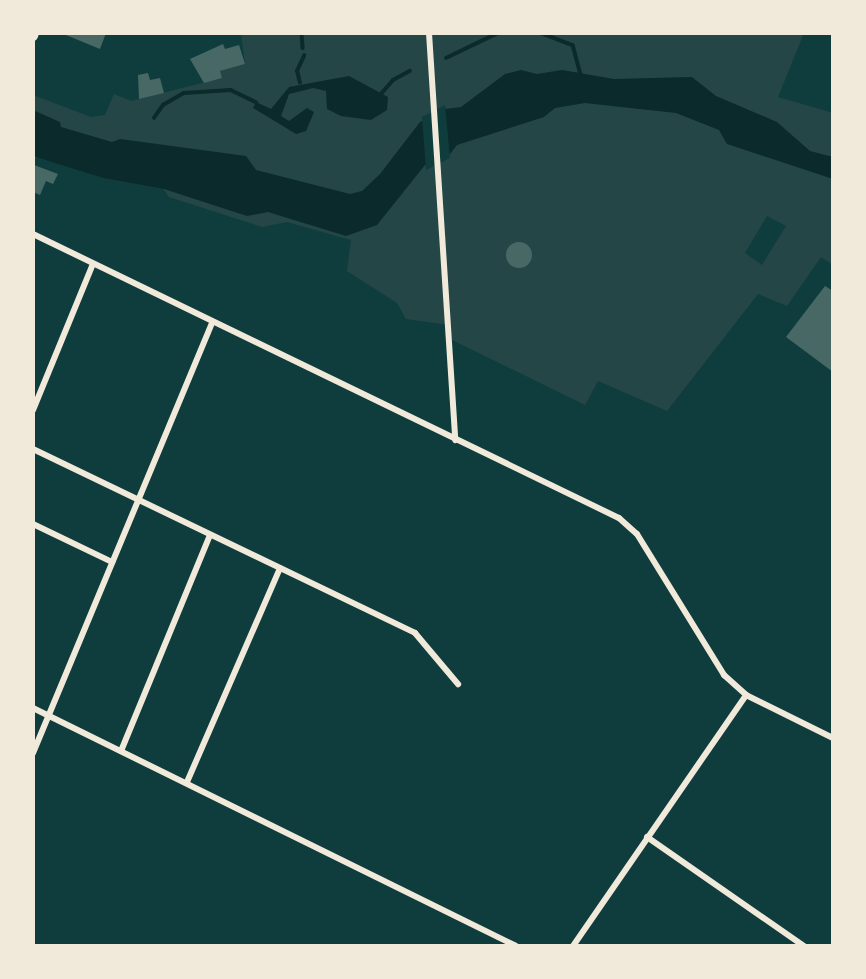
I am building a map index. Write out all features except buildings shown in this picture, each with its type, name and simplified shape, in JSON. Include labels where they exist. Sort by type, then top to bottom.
[{"type":"street","points":[[429,33],[455,440]]},
{"type":"street","points":[[33,234],[619,518],[637,534],[724,675],[746,695],[833,737]]},
{"type":"street","points":[[33,410],[93,264]]},
{"type":"street","points":[[33,753],[212,322]]},
{"type":"street","points":[[33,449],[415,633],[458,684]]},
{"type":"street","points":[[33,524],[112,562]]},
{"type":"street","points":[[121,751],[210,535]]},
{"type":"street","points":[[187,782],[280,568]]},
{"type":"street","points":[[573,946],[746,695]]},
{"type":"street","points":[[33,708],[516,946]]},
{"type":"street","points":[[648,837],[804,946]]},
{"type":"shaded area","points":[[241,33],[804,33],[778,97],[833,113],[833,265],[821,257],[787,306],[758,294],[667,411],[598,381],[585,405],[452,340],[449,325],[406,319],[397,303],[347,271],[351,240],[287,222],[262,227],[169,197],[163,189],[103,178],[40,157],[33,159],[33,95],[91,117],[105,115],[114,94],[131,101],[222,78],[220,71],[245,64]],"holes":[[[767,216],[786,226],[762,265],[745,253]]]},
{"type":"shaded area","points":[[521,70],[537,74],[562,70],[614,79],[692,77],[716,96],[777,122],[810,151],[833,157],[833,179],[727,144],[719,130],[676,113],[585,103],[555,108],[544,117],[457,145],[450,154],[425,165],[377,225],[346,236],[268,212],[247,216],[164,189],[103,178],[33,156],[33,110],[60,122],[61,127],[112,142],[120,139],[246,156],[256,170],[350,194],[362,191],[380,174],[420,122],[445,109],[461,107],[505,74]]},
{"type":"shaded area","points":[[349,76],[388,97],[387,110],[371,120],[341,116],[327,109],[326,91],[313,88],[289,94],[281,116],[289,121],[307,108],[314,112],[306,131],[296,134],[253,108],[256,102],[271,109],[289,87]]},
{"type":"pier","points":[[445,105],[450,158],[426,170],[422,117]]},
{"type":"waterway","points":[[302,33],[303,48]]},
{"type":"waterway","points":[[446,58],[498,33]]},
{"type":"waterway","points":[[541,33],[573,45],[581,75]]},
{"type":"waterway","points":[[300,83],[297,71],[304,56]]},
{"type":"waterway","points":[[381,94],[393,80],[410,71]]},
{"type":"waterway","points":[[154,118],[163,105],[184,93],[231,90],[256,102]]}]
